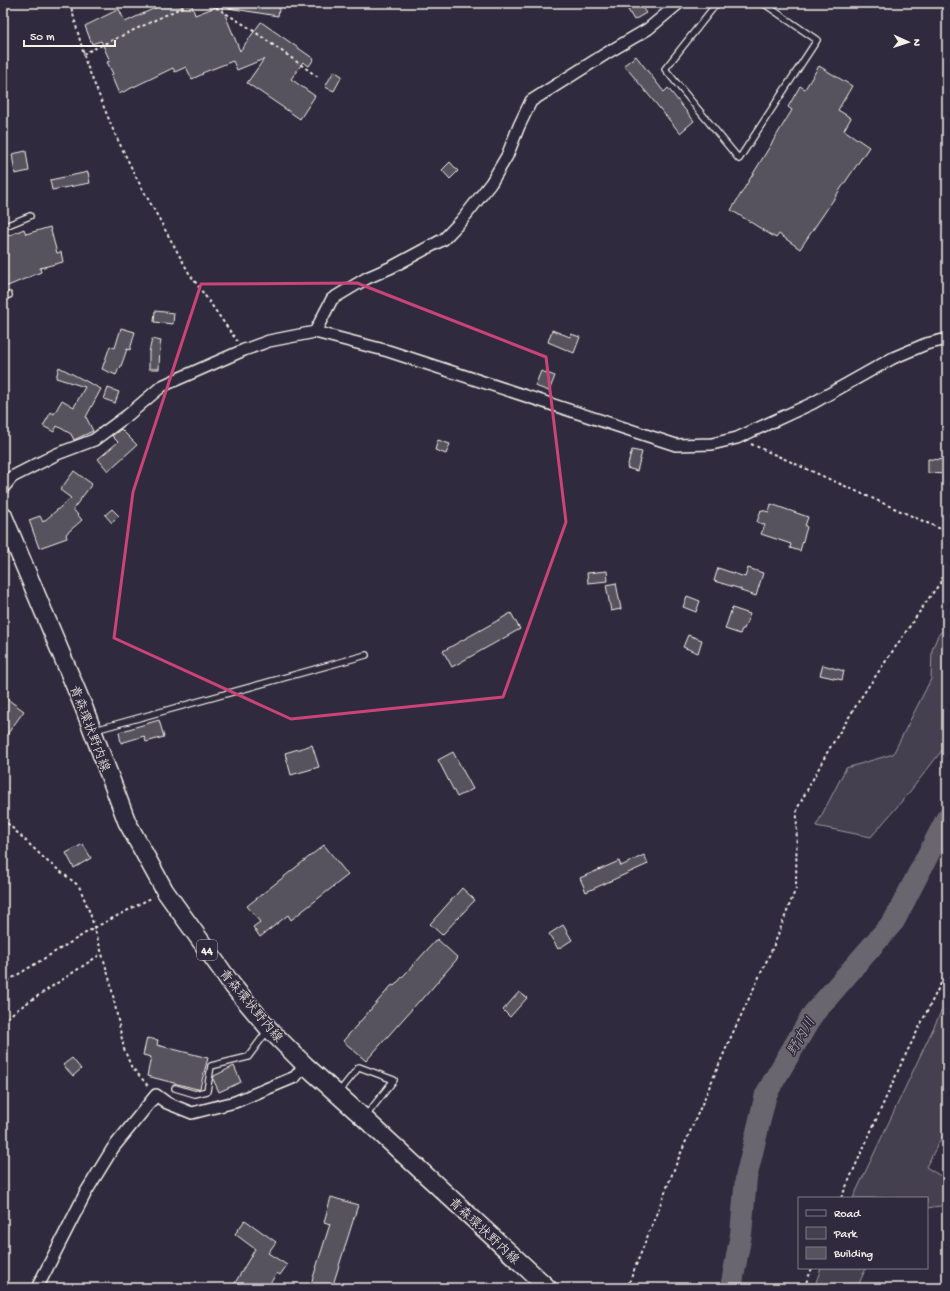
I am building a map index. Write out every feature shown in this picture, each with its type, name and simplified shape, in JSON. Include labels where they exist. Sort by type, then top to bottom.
[{"type":"main road","name":"青森環状野内線","points":[[3,515],[92,731],[127,822],[165,891],[233,986],[269,1028],[305,1065],[548,1288]]},
{"type":"street","points":[[315,332],[332,299],[367,278],[392,267],[444,239],[462,220],[491,184],[507,156],[531,101],[648,29],[679,3]]},
{"type":"street","points":[[3,488],[12,476],[57,454],[94,440],[128,415],[162,386],[269,340],[315,332],[388,352],[676,445],[712,444],[737,438],[813,403],[894,358],[926,344],[947,339]]},
{"type":"street","points":[[37,1288],[86,1192],[109,1154],[156,1095],[167,1103],[192,1113],[235,1102],[295,1077],[305,1065]]},
{"type":"lane","points":[[717,3],[665,69],[739,159],[817,40],[763,3]]},
{"type":"lane","points":[[3,227],[30,216]]},
{"type":"lane","points":[[92,731],[366,655]]},
{"type":"lane","points":[[175,1088],[195,1094],[207,1091],[211,1066],[248,1057],[269,1028]]},
{"type":"lane","points":[[338,1094],[358,1067],[394,1080],[364,1118]]},
{"type":"path","points":[[70,3],[83,54],[114,132],[137,179],[189,274],[244,350]]},
{"type":"path","points":[[83,54],[189,4],[198,3]]},
{"type":"path","points":[[205,3],[212,5],[248,27],[318,76]]},
{"type":"path","points":[[737,438],[943,530],[947,536]]},
{"type":"path","points":[[627,1288],[677,1162],[730,1039],[774,945],[796,888],[797,809],[828,750],[862,696],[947,574]]},
{"type":"path","points":[[3,819],[47,861],[79,886],[94,928],[110,981],[124,1049],[131,1066],[156,1095]]},
{"type":"path","points":[[3,985],[94,928],[165,891]]},
{"type":"path","points":[[3,1022],[16,1011],[102,954]]},
{"type":"path","points":[[841,1197],[902,1062],[947,971]]},
{"type":"path","points":[[804,1288],[812,1269]]},
{"type":"highlighted area","points":[[357,283],[546,357],[566,522],[503,697],[291,719],[114,638],[133,492],[201,284]]},
{"type":"green space","points":[[947,626],[947,744],[908,794],[871,837],[816,826],[846,768],[893,754],[931,679],[932,650],[938,635]]},
{"type":"green space","points":[[947,999],[947,1127],[926,1167],[947,1180],[947,1205],[928,1208],[928,1197],[853,1197]]},
{"type":"green space","points":[[821,1269],[866,1269],[857,1288],[814,1288]]},
{"type":"building","points":[[153,3],[191,3],[195,15],[221,5],[240,51],[261,22],[314,59],[309,66],[303,62],[291,79],[315,96],[300,119],[247,83],[264,59],[237,70],[233,61],[202,73],[203,74],[192,79],[186,67],[175,72],[173,68],[119,94],[111,75],[113,74],[107,62],[110,61],[101,41],[92,44],[85,26],[119,9],[125,22],[155,8]]},
{"type":"building","points":[[228,3],[280,3],[278,16],[228,8]]},
{"type":"building","points":[[624,3],[639,3],[646,13],[634,20]]},
{"type":"building","points":[[636,56],[664,92],[668,88],[694,121],[680,133],[624,65]]},
{"type":"building","points":[[819,66],[852,86],[838,110],[851,118],[844,130],[869,147],[800,249],[779,234],[776,238],[731,210],[792,110],[788,107],[800,86],[805,89]]},
{"type":"building","points":[[334,71],[342,76],[334,91],[325,87]]},
{"type":"building","points":[[26,151],[29,171],[15,174],[12,154]]},
{"type":"building","points":[[450,162],[458,171],[450,179],[442,170]]},
{"type":"building","points":[[88,172],[90,183],[52,190],[50,180]]},
{"type":"building","points":[[50,227],[57,253],[61,252],[63,262],[40,268],[41,272],[3,288],[3,238],[24,229],[26,234]]},
{"type":"building","points":[[155,311],[174,313],[173,324],[154,322]]},
{"type":"building","points":[[121,328],[135,332],[130,350],[127,349],[120,369],[119,368],[116,375],[102,369],[110,346],[115,348]]},
{"type":"building","points":[[552,330],[570,337],[571,334],[580,337],[574,353],[548,342]]},
{"type":"building","points":[[152,339],[161,341],[159,369],[149,369],[149,352]]},
{"type":"building","points":[[59,367],[101,389],[86,417],[93,431],[74,440],[71,434],[57,426],[54,432],[43,426],[51,412],[54,414],[62,400],[74,407],[85,387],[56,378]]},
{"type":"building","points":[[541,371],[555,376],[549,391],[535,386]]},
{"type":"building","points":[[108,388],[119,392],[115,403],[104,399]]},
{"type":"building","points":[[121,429],[137,445],[108,471],[98,459],[118,442],[112,436]]},
{"type":"building","points":[[438,440],[450,444],[446,454],[435,450]]},
{"type":"building","points":[[632,450],[642,452],[637,471],[627,468]]},
{"type":"building","points":[[928,459],[947,460],[947,474],[928,473]]},
{"type":"building","points":[[74,471],[92,484],[73,509],[82,520],[66,534],[67,538],[39,548],[29,520],[40,516],[43,522],[71,498],[60,490]]},
{"type":"building","points":[[771,504],[808,517],[805,526],[807,527],[800,551],[790,548],[791,544],[761,534],[765,525],[757,522],[761,510],[769,512]]},
{"type":"building","points":[[112,509],[119,516],[112,523],[105,515]]},
{"type":"building","points":[[718,568],[745,577],[748,568],[763,573],[756,596],[741,591],[741,589],[714,581]]},
{"type":"building","points":[[607,571],[608,581],[588,583],[587,573]]},
{"type":"building","points":[[616,583],[621,609],[611,611],[606,585]]},
{"type":"building","points":[[687,596],[700,601],[696,612],[683,607]]},
{"type":"building","points":[[732,608],[750,614],[744,629],[742,629],[740,634],[725,629]]},
{"type":"building","points":[[511,613],[520,629],[452,667],[443,651]]},
{"type":"building","points":[[688,635],[702,640],[698,653],[683,647]]},
{"type":"building","points":[[823,665],[844,671],[842,680],[820,675]]},
{"type":"building","points":[[3,696],[24,711],[3,740]]},
{"type":"building","points":[[159,720],[164,737],[146,742],[144,736],[121,743],[119,732]]},
{"type":"building","points":[[312,745],[319,767],[291,775],[285,753]]},
{"type":"building","points":[[453,752],[473,789],[457,797],[438,760]]},
{"type":"building","points":[[83,844],[91,858],[74,868],[66,853]]},
{"type":"building","points":[[324,845],[348,875],[291,920],[288,915],[260,937],[253,927],[260,922],[247,906]]},
{"type":"building","points":[[644,855],[648,864],[586,892],[580,878],[619,861],[621,866]]},
{"type":"building","points":[[462,888],[475,900],[442,935],[430,924]]},
{"type":"building","points":[[563,925],[572,940],[558,949],[549,934]]},
{"type":"building","points":[[437,939],[458,958],[366,1061],[343,1041],[392,985],[394,986]]},
{"type":"building","points":[[519,992],[527,998],[510,1017],[503,1010]]},
{"type":"building","points":[[147,1038],[158,1040],[157,1045],[208,1058],[200,1088],[197,1089],[147,1076],[151,1057],[143,1055]]},
{"type":"building","points":[[72,1058],[81,1069],[73,1076],[63,1065]]},
{"type":"building","points":[[234,1066],[241,1082],[219,1092],[213,1079],[214,1076]]},
{"type":"building","points":[[331,1197],[358,1205],[332,1288],[323,1288],[311,1284],[330,1224],[324,1222]]},
{"type":"building","points":[[245,1220],[276,1242],[268,1253],[287,1265],[280,1275],[277,1273],[267,1288],[232,1288],[255,1249],[235,1234]]},
{"type":"waterway","name":"野内川","points":[[731,1288],[741,1234],[746,1178],[766,1094],[813,1014],[894,921],[947,818]]}]
